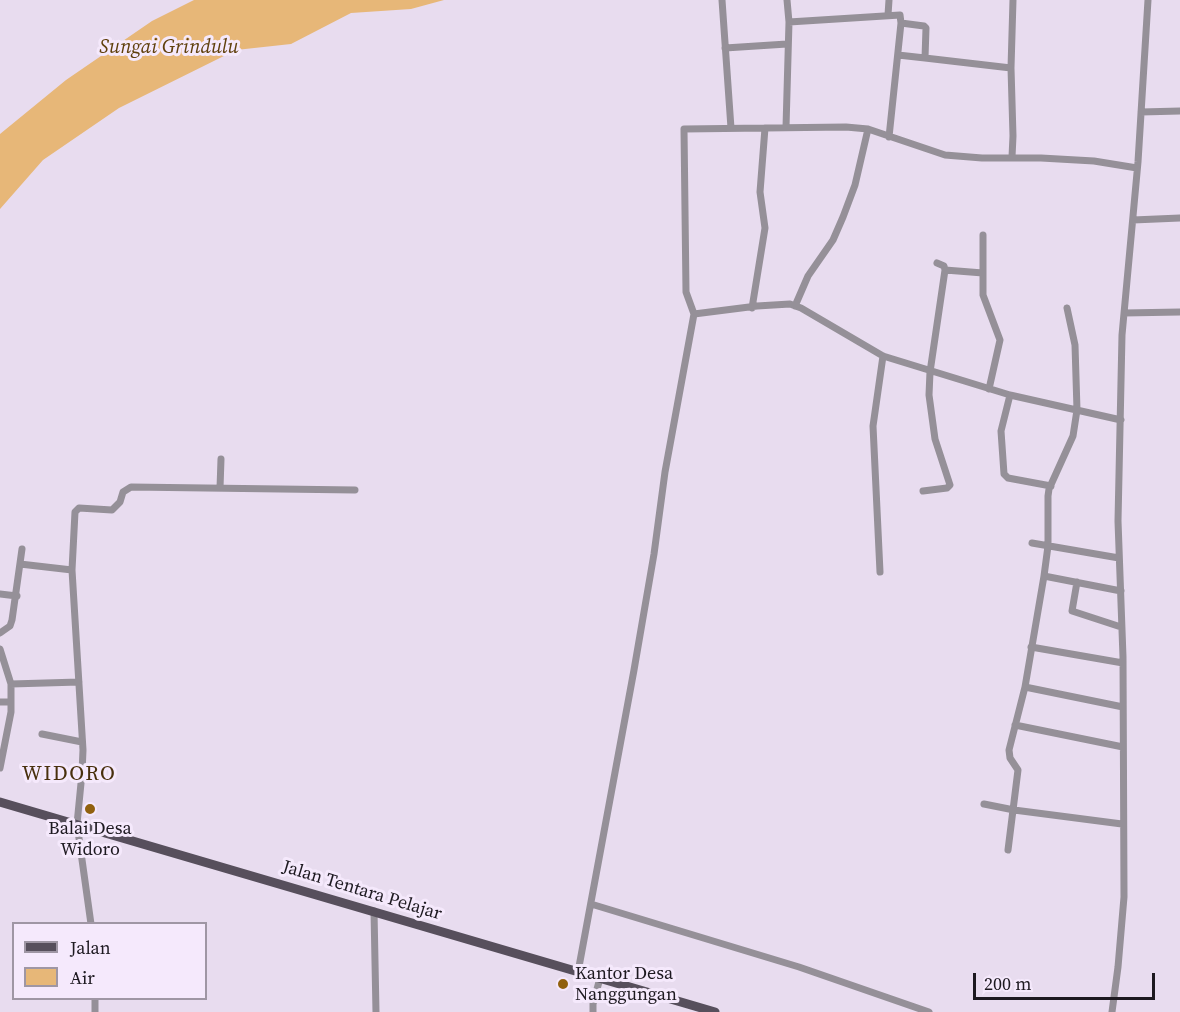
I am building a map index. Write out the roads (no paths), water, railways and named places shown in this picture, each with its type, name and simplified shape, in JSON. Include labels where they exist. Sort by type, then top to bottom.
[{"type":"main road","name":"Jalan Tentara Pelajar","points":[[0,802],[715,1012]]},
{"type":"street","points":[[722,0],[731,128]]},
{"type":"street","points":[[786,128],[789,22],[787,0]]},
{"type":"street","points":[[888,15],[889,0]]},
{"type":"street","points":[[1012,157],[1013,0]]},
{"type":"street","points":[[1112,1012],[1124,897],[1123,663],[1118,521],[1124,313],[1137,168],[1148,0]]},
{"type":"street","points":[[789,22],[900,15],[889,137]]},
{"type":"street","points":[[901,23],[926,28],[925,58]]},
{"type":"street","points":[[725,48],[788,44]]},
{"type":"street","points":[[898,55],[1011,68]]},
{"type":"street","points":[[1141,112],[1180,111]]},
{"type":"street","points":[[578,972],[636,659],[665,472],[694,314],[687,292],[684,130],[686,128],[846,127],[868,129],[945,155],[1094,161],[1137,168]]},
{"type":"street","points":[[752,308],[765,228],[760,192],[765,128]]},
{"type":"street","points":[[795,306],[808,276],[834,240],[855,185],[868,129]]},
{"type":"street","points":[[1133,220],[1180,218]]},
{"type":"street","points":[[982,235],[983,295],[1000,340],[989,389]]},
{"type":"street","points":[[923,491],[949,487],[950,483],[939,455],[931,424],[928,395],[945,270],[944,266],[937,263]]},
{"type":"street","points":[[945,270],[983,273]]},
{"type":"street","points":[[694,314],[790,304],[883,356],[1010,395],[1121,420]]},
{"type":"street","points":[[1008,850],[1018,770],[1009,754],[1025,687],[1044,576],[1048,546],[1048,496],[1073,435],[1077,410],[1075,350],[1067,308]]},
{"type":"street","points":[[1124,313],[1180,312]]},
{"type":"street","points":[[880,573],[873,426],[883,356]]},
{"type":"street","points":[[1010,395],[1001,431],[1004,474],[1008,478],[1051,486]]},
{"type":"street","points":[[220,459],[220,488]]},
{"type":"street","points":[[91,922],[77,824],[82,773],[82,742],[72,570],[75,512],[79,508],[112,510],[120,502],[123,492],[131,487],[355,490]]},
{"type":"street","points":[[1032,543],[1119,558]]},
{"type":"street","points":[[0,633],[10,626],[17,596],[22,549]]},
{"type":"street","points":[[20,564],[72,570]]},
{"type":"street","points":[[1044,576],[1120,591]]},
{"type":"street","points":[[1077,582],[1072,611],[1121,627]]},
{"type":"street","points":[[0,594],[17,596]]},
{"type":"street","points":[[1031,647],[1123,663]]},
{"type":"street","points":[[0,649],[3,667],[11,684],[9,726],[0,768]]},
{"type":"street","points":[[11,684],[79,682]]},
{"type":"street","points":[[1025,687],[1123,707]]},
{"type":"street","points":[[0,702],[11,702]]},
{"type":"street","points":[[1015,725],[1123,747]]},
{"type":"street","points":[[42,734],[82,742]]},
{"type":"street","points":[[984,804],[1122,824]]},
{"type":"street","points":[[591,904],[799,967],[929,1012]]},
{"type":"street","points":[[374,911],[376,1012]]},
{"type":"street","points":[[593,1012],[600,978]]},
{"type":"water","name":"Sungai Grindulu","points":[[194,0],[444,0],[411,9],[351,13],[291,44],[236,50],[119,108],[43,160],[0,209],[0,134],[66,80],[152,21]]},
{"type":"place","name":"Balai Desa Widoro","points":[[90,809]]},
{"type":"place","name":"Kantor Desa Nanggungan","points":[[563,984]]},
{"type":"district","name":"WIDORO","points":[[69,775]]}]
